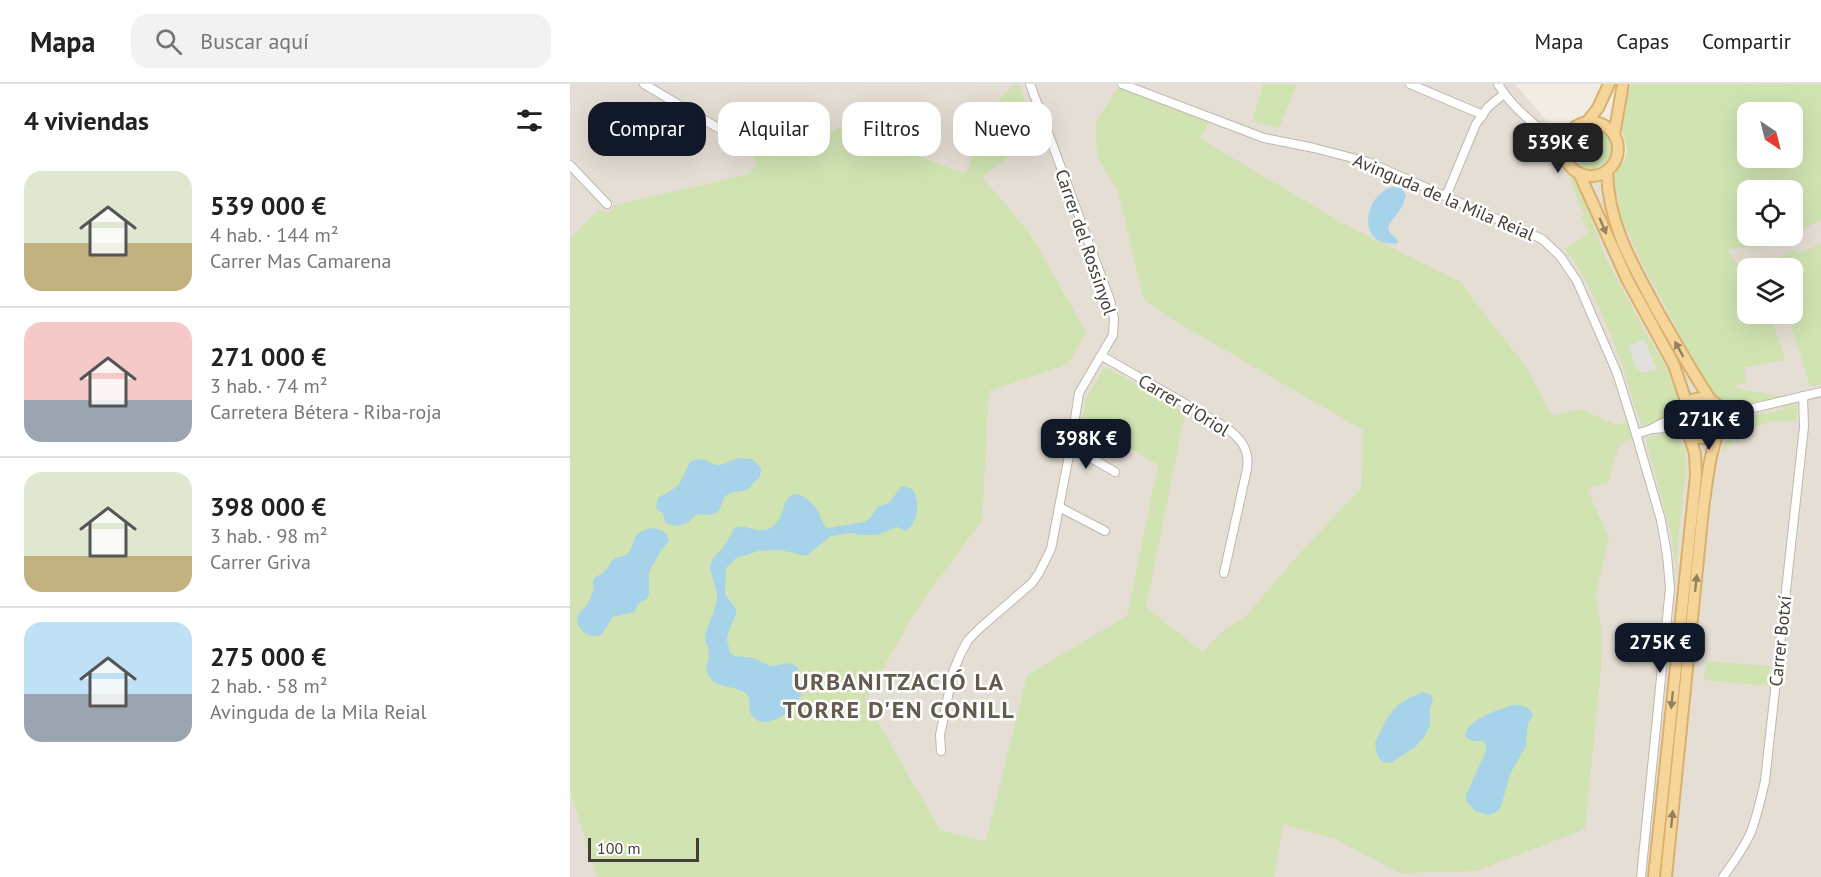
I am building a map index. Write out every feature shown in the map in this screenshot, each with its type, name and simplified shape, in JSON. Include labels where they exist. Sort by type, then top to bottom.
[{"type":"main road","points":[[1587,122],[1609,129],[1617,144],[1617,154],[1613,164],[1598,175],[1588,176],[1571,168],[1564,155],[1564,145],[1567,136],[1575,127],[1587,122],[1598,108],[1608,84]]},
{"type":"main road","points":[[1614,135],[1623,84]]},
{"type":"main road","points":[[1606,171],[1607,189],[1616,229],[1624,249],[1687,364],[1722,413],[1709,467],[1703,509],[1666,877]]},
{"type":"main road","points":[[1579,173],[1627,279],[1674,365],[1685,408],[1682,419],[1695,454],[1696,475],[1654,877]]},
{"type":"main road","points":[[1685,408],[1698,398],[1710,399]]},
{"type":"main road","points":[[1687,432],[1702,438],[1715,433],[1720,427]]},
{"type":"street","points":[[644,84],[718,128]]},
{"type":"street","name":"Carrer del Rossinyol","points":[[941,751],[940,735],[954,672],[968,640],[1032,583],[1051,549],[1079,393],[1113,335],[1114,319],[1110,300],[1029,84]]},
{"type":"street","name":"Avinguda de la Mila Reial","points":[[1122,84],[1264,138],[1368,162],[1542,239],[1560,256],[1577,281],[1617,373],[1660,520],[1667,555],[1670,588],[1641,877]]},
{"type":"street","points":[[1410,84],[1483,115]]},
{"type":"street","points":[[1498,84],[1517,110],[1542,131],[1564,155]]},
{"type":"street","points":[[1446,196],[1470,138],[1483,115],[1488,107],[1504,94]]},
{"type":"street","points":[[1542,131],[1567,136]]},
{"type":"street","points":[[570,165],[607,204]]},
{"type":"street","name":"Carrer d'Oriol","points":[[1102,356],[1224,426],[1237,436],[1244,446],[1248,458],[1247,469],[1224,573]]},
{"type":"street","points":[[1719,408],[1745,410],[1821,392]]},
{"type":"street","name":"Carrer Botxí","points":[[1723,877],[1750,833],[1765,781],[1804,427],[1803,396]]},
{"type":"street","points":[[1649,430],[1685,408]]},
{"type":"street","points":[[1720,427],[1745,410]]},
{"type":"street","points":[[1636,434],[1649,430],[1677,428],[1687,432]]},
{"type":"street","points":[[1071,446],[1115,472]]},
{"type":"street","points":[[1059,507],[1105,531]]},
{"type":"shaded area","points":[[570,84],[1515,84],[1601,184],[1737,163],[1737,168],[1803,168],[1803,155],[1821,149],[1821,877],[570,877]]},
{"type":"shaded area","points":[[1644,339],[1657,369],[1643,373],[1637,369],[1628,346]]},
{"type":"green space","points":[[1015,84],[1018,84],[1025,102],[997,102]]},
{"type":"green space","points":[[1263,84],[1297,84],[1279,128],[1252,122]]},
{"type":"green space","points":[[1631,84],[1821,84],[1821,221],[1803,228],[1803,180],[1737,180],[1737,246],[1763,246],[1728,249],[1737,265],[1737,324],[1773,324],[1785,360],[1744,367],[1746,383],[1737,385],[1735,388],[1784,397],[1736,407],[1726,405],[1709,389],[1640,259],[1623,222],[1613,180],[1626,155],[1622,131],[1623,114]]},
{"type":"green space","points":[[1120,85],[1211,120],[1199,138],[1349,227],[1459,281],[1526,367],[1552,416],[1580,409],[1616,425],[1629,422],[1632,439],[1619,444],[1608,483],[1587,489],[1609,538],[1596,593],[1602,636],[1601,669],[1585,829],[1476,871],[1400,873],[1335,839],[1283,824],[1274,877],[597,877],[570,790],[570,238],[599,209],[610,212],[615,205],[750,174],[757,164],[753,156],[830,156],[830,132],[840,127],[842,128],[842,156],[918,156],[966,174],[972,156],[1010,156],[982,177],[1029,232],[1086,332],[1068,364],[989,391],[982,520],[915,612],[865,700],[940,830],[986,842],[1027,675],[1127,616],[1158,465],[1082,419],[1086,399],[1103,369],[1107,368],[1185,412],[1146,607],[1203,652],[1228,627],[1245,617],[1361,488],[1363,430],[1163,314],[1143,297],[1118,191],[1097,157],[1097,119]]},
{"type":"green space","points":[[1592,129],[1600,130],[1606,135],[1611,141],[1611,157],[1606,163],[1600,168],[1592,169],[1584,168],[1578,163],[1573,157],[1572,149],[1573,141],[1578,135],[1584,130]]},
{"type":"green space","points":[[1570,176],[1577,183],[1606,258],[1666,367],[1678,396],[1678,408],[1669,418],[1642,425],[1605,322],[1582,274],[1565,249],[1590,233],[1581,218],[1584,215]]},
{"type":"green space","points":[[1821,244],[1821,385],[1812,386],[1809,382],[1790,324],[1803,324],[1803,258],[1777,258],[1795,250],[1799,253]]},
{"type":"green space","points":[[1702,404],[1712,408],[1716,418],[1712,428],[1702,432],[1692,428],[1688,418],[1692,408]]},
{"type":"green space","points":[[1793,404],[1797,406],[1796,422],[1774,422],[1754,427],[1744,432],[1721,455],[1727,439],[1741,423],[1763,412],[1765,414]]},
{"type":"green space","points":[[1668,433],[1685,448],[1686,472],[1678,539],[1677,576],[1671,533],[1646,440],[1651,436]]},
{"type":"green space","points":[[1706,661],[1770,666],[1768,686],[1704,680]]},
{"type":"water","points":[[1395,187],[1402,189],[1406,196],[1402,207],[1388,226],[1398,243],[1384,243],[1375,238],[1368,219],[1376,198],[1384,191]]},
{"type":"water","points":[[738,458],[752,459],[761,468],[760,478],[749,489],[730,493],[714,514],[697,514],[690,521],[678,526],[665,522],[663,514],[656,508],[658,498],[678,486],[690,462],[701,459],[719,465]]},
{"type":"water","points":[[901,487],[912,489],[917,499],[916,517],[906,531],[897,527],[877,535],[851,533],[831,536],[806,556],[780,550],[759,551],[736,558],[726,568],[725,594],[736,609],[727,640],[730,652],[735,656],[753,658],[771,666],[791,663],[797,667],[804,686],[798,700],[785,714],[769,722],[761,722],[754,718],[750,712],[746,693],[713,681],[707,672],[709,654],[705,635],[717,597],[710,568],[713,560],[735,527],[764,530],[774,526],[786,502],[793,494],[805,498],[812,504],[827,528],[865,522],[878,506],[889,503]]},
{"type":"water","points":[[653,528],[664,532],[669,541],[661,550],[649,572],[649,594],[639,603],[634,612],[612,617],[601,635],[587,634],[580,628],[577,619],[594,590],[594,579],[607,569],[613,559],[628,553],[639,533]]},
{"type":"water","points":[[1423,692],[1431,695],[1433,700],[1430,708],[1430,725],[1425,736],[1415,747],[1392,762],[1382,762],[1377,755],[1375,743],[1387,718],[1398,705]]},
{"type":"water","points":[[1514,705],[1528,708],[1533,715],[1528,723],[1526,746],[1510,774],[1501,807],[1489,815],[1475,811],[1466,801],[1466,795],[1486,751],[1486,744],[1483,741],[1473,741],[1467,738],[1465,736],[1467,730],[1477,720]]},
{"type":"district","name":"URBANITZACIÓ LA TORRE D'EN CONILL","points":[[899,695]]}]
